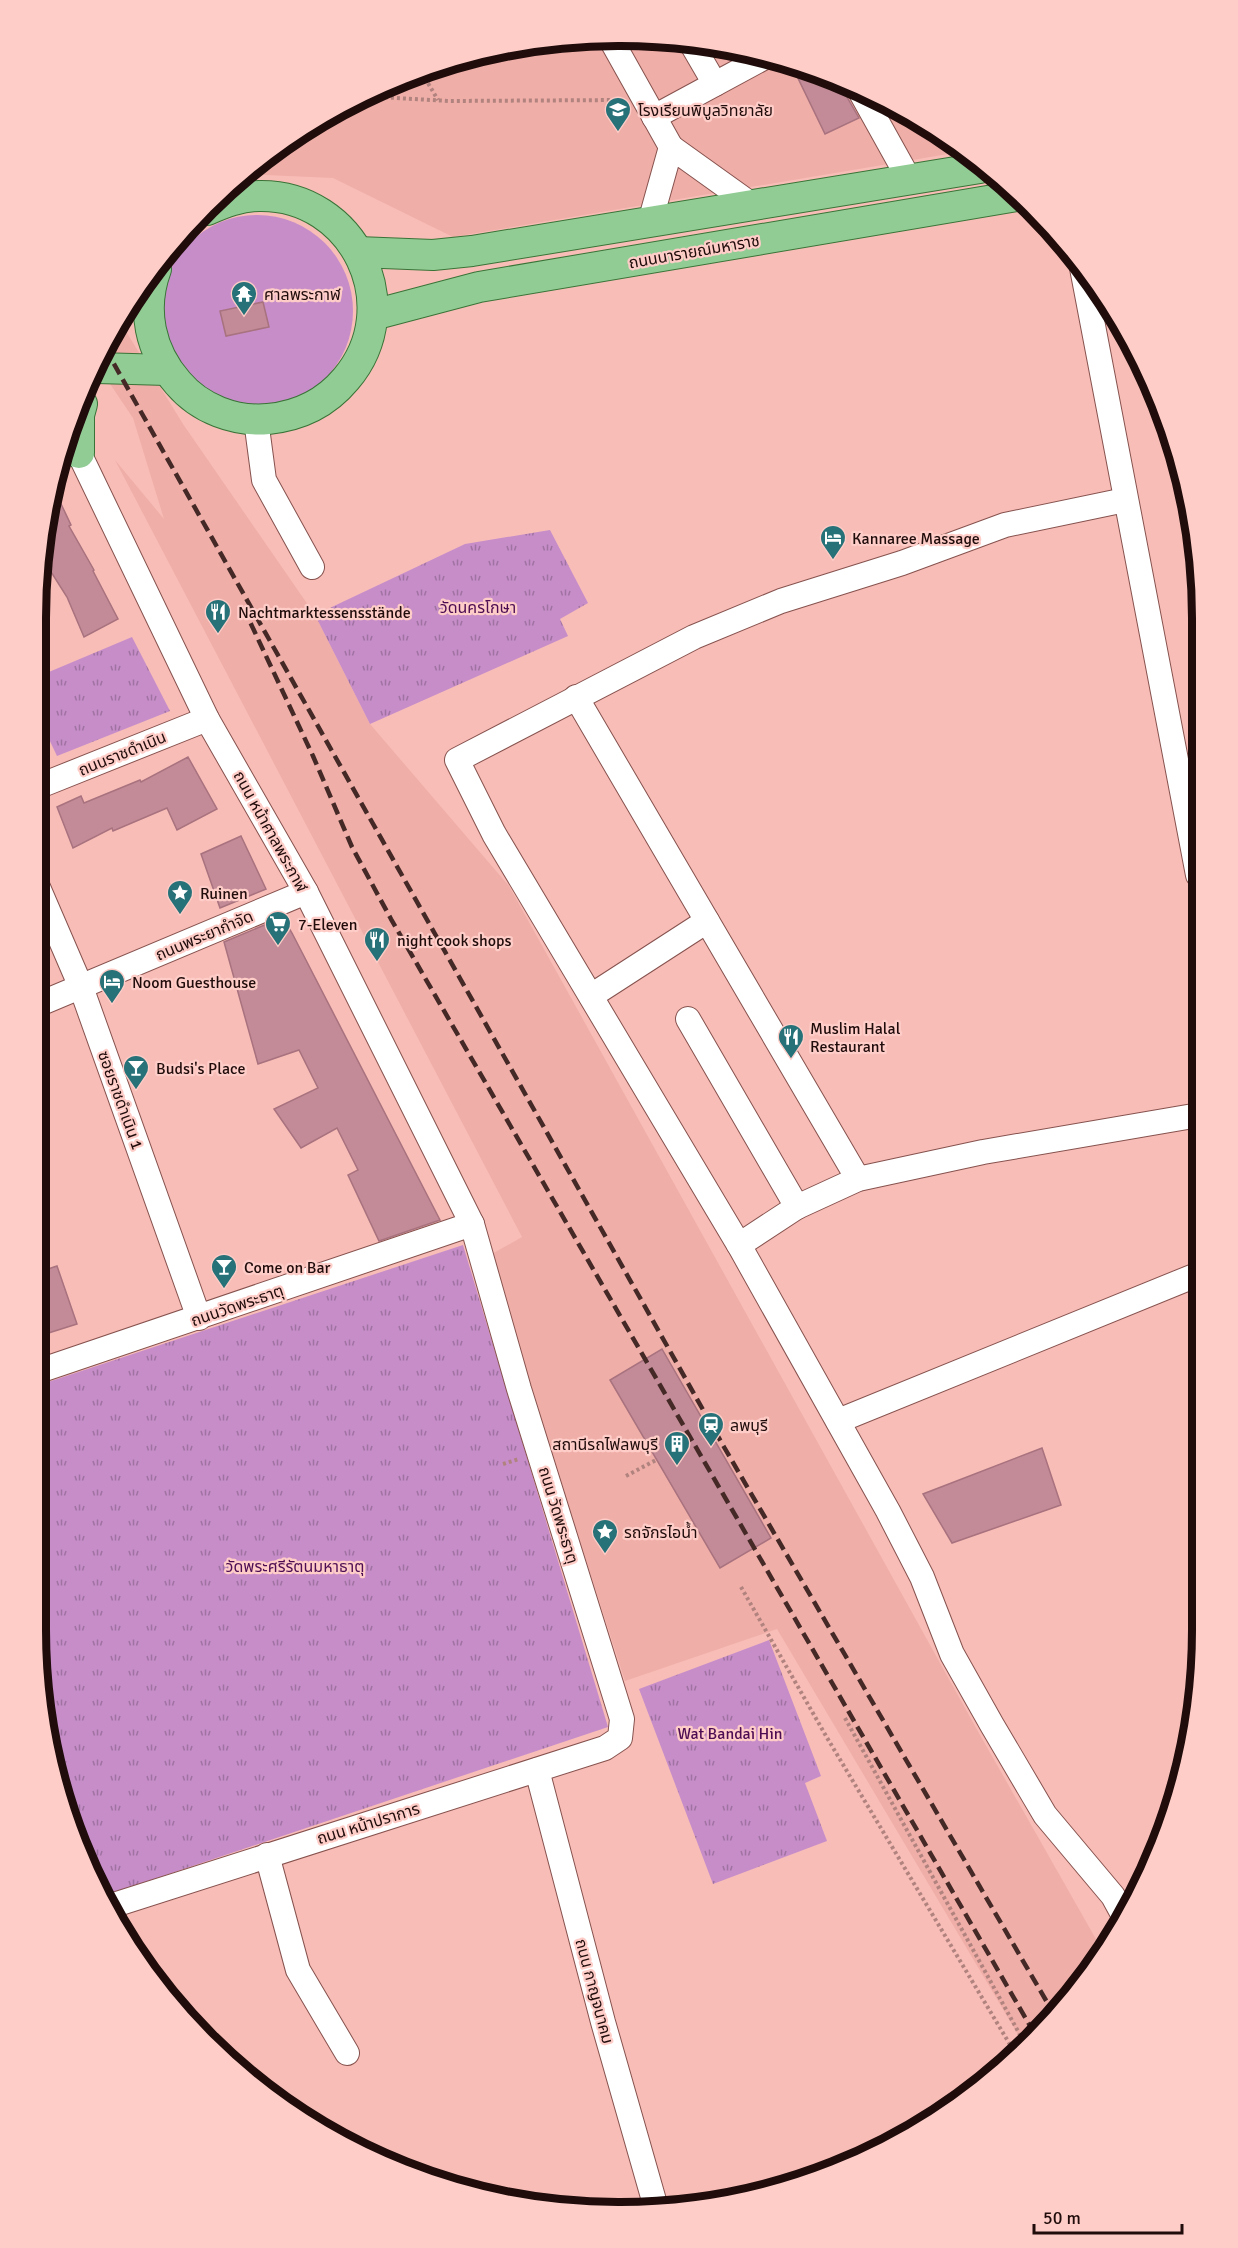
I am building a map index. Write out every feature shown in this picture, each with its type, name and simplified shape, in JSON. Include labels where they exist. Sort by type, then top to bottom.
[{"type":"main road","points":[[358,252],[434,255],[973,169]]},
{"type":"main road","points":[[150,291],[148,314],[154,344],[167,370],[184,390],[206,406],[230,416],[256,420],[285,417],[312,407],[336,391],[355,369],[367,343],[373,315],[372,293],[367,271],[358,252],[340,228],[316,210],[288,199],[259,196],[230,200]]},
{"type":"main road","name":"ถนนนารายณ์มหาราช","points":[[373,315],[479,287],[1006,198]]},
{"type":"main road","points":[[102,375],[167,370]]},
{"type":"street","points":[[615,46],[671,147],[752,205]]},
{"type":"street","points":[[696,51],[715,84]]},
{"type":"street","points":[[649,108],[715,84],[754,63]]},
{"type":"street","points":[[867,104],[909,179]]},
{"type":"street","points":[[650,222],[671,147]]},
{"type":"street","points":[[1086,288],[1192,842]]},
{"type":"street","points":[[256,420],[264,480],[312,567]]},
{"type":"street","name":"ถนน หน้าศาลพระกาฬ","points":[[74,445],[207,719],[306,892],[472,1224]]},
{"type":"street","points":[[1119,1907],[1113,1896],[1045,1815],[992,1725],[952,1654],[922,1577],[838,1421],[739,1245],[494,834],[458,760],[694,637],[781,601],[902,563],[1005,525],[1125,500]]},
{"type":"street","points":[[576,697],[858,1179]]},
{"type":"street","name":"ถนนราชดำเนิน","points":[[46,783],[207,719]]},
{"type":"street","name":"ถนนพระยากำจัด","points":[[46,1001],[306,892]]},
{"type":"street","name":"ซอยราชดำเนิน 1","points":[[46,906],[81,987],[199,1318]]},
{"type":"street","points":[[591,996],[707,921]]},
{"type":"street","points":[[688,1019],[797,1207]]},
{"type":"street","points":[[739,1245],[797,1207],[858,1179],[983,1152],[1192,1116]]},
{"type":"street","name":"ถนนวัดพระธาตุ","points":[[46,1369],[472,1224]]},
{"type":"street","name":"ถนน วัดพระธาตุ","points":[[472,1224],[519,1389],[622,1719],[620,1738]]},
{"type":"street","points":[[838,1421],[1192,1277]]},
{"type":"street","name":"ถนน หน้าปราการ","points":[[117,1904],[605,1748],[620,1738]]},
{"type":"street","name":"ถนน กาญจนาคม","points":[[537,1770],[600,2011],[654,2200]]},
{"type":"street","points":[[267,1855],[298,1970],[346,2053]]},
{"type":"path","points":[[426,80],[438,100]]},
{"type":"path","points":[[385,97],[649,108]]},
{"type":"path","points":[[626,1476],[656,1460]]},
{"type":"path","points":[[741,1587],[826,1736],[1011,2046]]},
{"type":"path","points":[[845,1718],[1021,2037]]},
{"type":"shaded area","name":"โรงเรียนพิบูลวิทยาลัย","points":[[619,46],[694,51],[767,66],[803,77],[872,106],[905,123],[952,153],[453,237],[333,178],[259,175],[301,143],[333,123],[400,90],[435,77],[471,66],[544,51]]},
{"type":"shaded area","points":[[125,330],[183,424],[315,615],[370,724],[509,886],[980,1735],[1098,1942],[1073,1978],[1020,2038],[777,1629],[625,1681],[490,1255],[522,1237],[115,460],[164,519],[133,418],[103,373]]},
{"type":"green space","points":[[257,215],[276,217],[294,223],[325,243],[345,274],[351,292],[353,311],[351,330],[345,348],[325,379],[294,399],[276,405],[257,407],[238,405],[220,399],[189,379],[169,348],[163,330],[161,311],[163,292],[169,274],[189,243],[220,223],[238,217]]},
{"type":"green space","name":"วัดนครโกษา","points":[[550,530],[588,603],[560,619],[568,636],[370,724],[315,615],[465,544]]},
{"type":"green space","points":[[132,637],[170,711],[57,756],[46,733],[46,673]]},
{"type":"green space","name":"วัดพระศรีรัตนมหาธาตุ","points":[[463,1245],[608,1727],[112,1893],[90,1848],[77,1813],[66,1777],[51,1704],[46,1629],[46,1383]]},
{"type":"green space","name":"Wat Bandai Hin","points":[[769,1640],[821,1776],[805,1783],[827,1841],[713,1884],[639,1689]]},
{"type":"building","points":[[796,75],[847,94],[859,118],[825,134]]},
{"type":"building","points":[[263,302],[269,327],[226,336],[220,311]]},
{"type":"building","points":[[59,501],[71,525],[69,526],[118,619],[84,637],[67,597],[49,569]]},
{"type":"building","points":[[188,757],[217,809],[177,830],[167,808],[113,831],[112,828],[73,848],[57,807],[81,796],[84,803],[140,780],[141,782]]},
{"type":"building","points":[[241,836],[266,889],[220,908],[201,854]]},
{"type":"building","points":[[274,921],[286,923],[292,933],[440,1220],[379,1241],[348,1175],[358,1170],[337,1128],[301,1148],[274,1109],[318,1088],[299,1050],[258,1064],[224,942]]},
{"type":"building","points":[[57,1266],[77,1324],[46,1334],[46,1270]]},
{"type":"building","points":[[662,1349],[771,1538],[720,1568],[610,1380]]},
{"type":"building","points":[[1042,1448],[1061,1505],[952,1543],[923,1494]]},
{"type":"railway","points":[[110,358],[724,1447],[1049,2006]]},
{"type":"railway","points":[[243,607],[313,756],[352,847],[391,919],[1031,2027]]},
{"type":"place","name":"โรงเรียนพิบูลวิทยาลัย","points":[[618,133]]},
{"type":"place","name":"ศาลพระกาฬ","points":[[244,317]]},
{"type":"place","name":"Kannaree Massage","points":[[833,561]]},
{"type":"place","name":"Nachtmarktessensstände","points":[[218,635]]},
{"type":"place","name":"Ruinen","points":[[180,916]]},
{"type":"place","name":"7-Eleven","points":[[278,947]]},
{"type":"place","name":"night cook shops","points":[[377,963]]},
{"type":"place","name":"Noom Guesthouse","points":[[112,1005]]},
{"type":"place","name":"Muslim Halal Restaurant","points":[[791,1060]]},
{"type":"place","name":"Budsi's Place","points":[[136,1091]]},
{"type":"place","name":"Come on Bar","points":[[224,1290]]},
{"type":"place","name":"ลพบุรี","points":[[711,1448]]},
{"type":"place","name":"สถานีรถไฟลพบุรี","points":[[677,1467]]},
{"type":"place","name":"รถจักรไอน้ำ","points":[[605,1555]]}]
